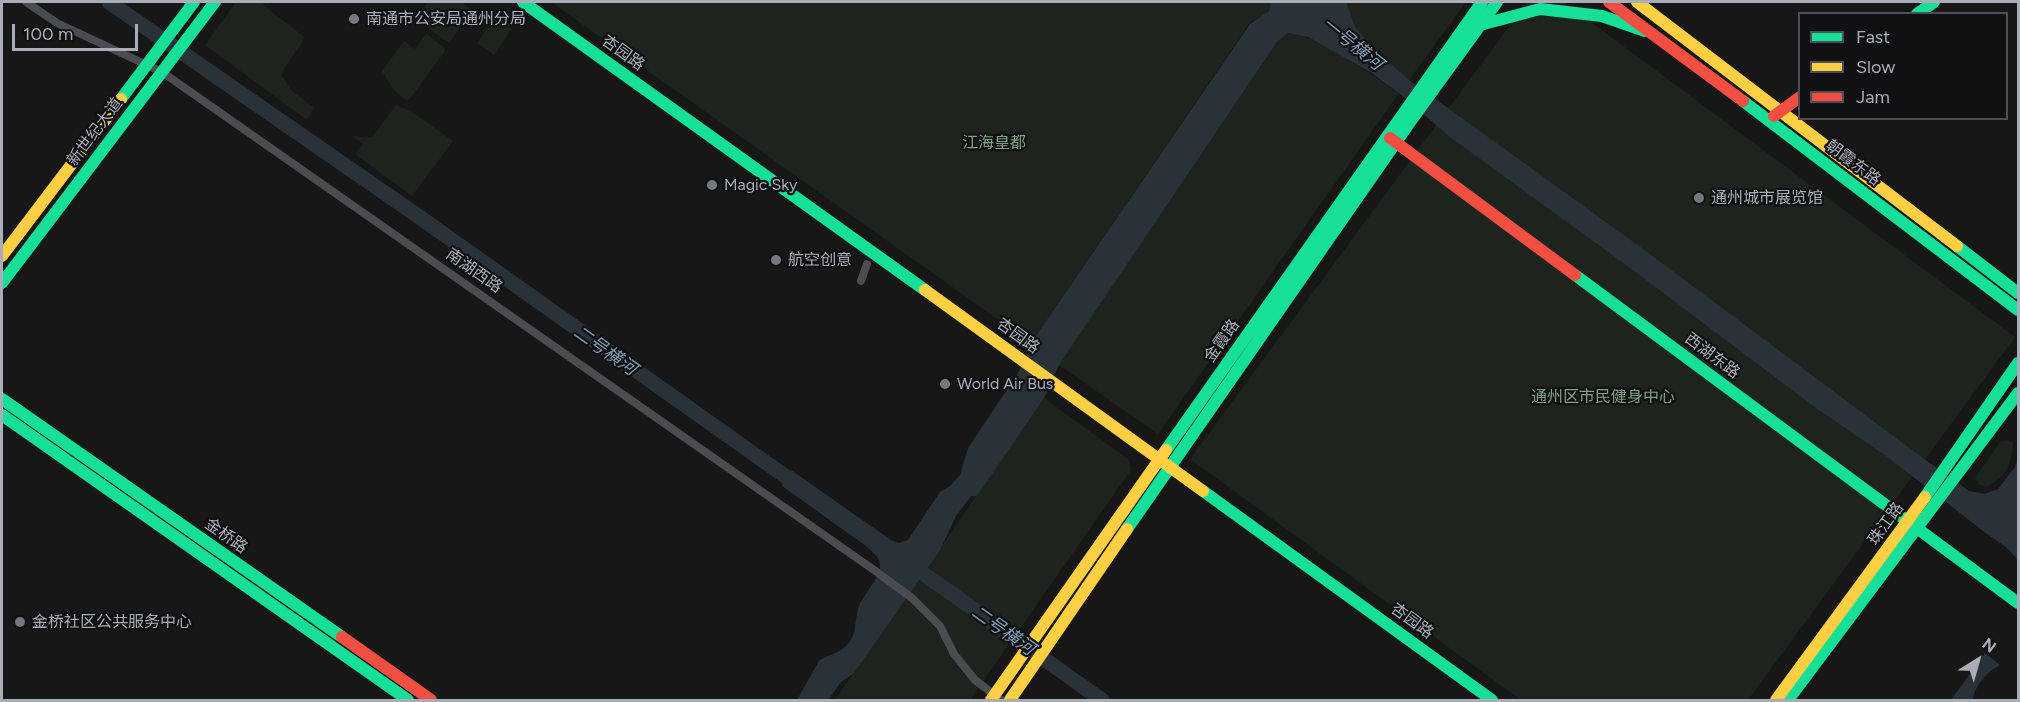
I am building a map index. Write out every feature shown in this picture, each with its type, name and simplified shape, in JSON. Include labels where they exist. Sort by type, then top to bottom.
[{"type":"street","name":"南湖西路","points":[[26,2],[57,23],[162,72],[874,570],[912,598],[940,626],[954,654],[975,680],[996,699]]},
{"type":"street","name":"新世纪大道","points":[[2,256],[194,2]]},
{"type":"street","name":"新世纪大道","points":[[2,283],[215,2]]},
{"type":"street","name":"杏园路","points":[[523,2],[1054,382],[1492,700]]},
{"type":"street","points":[[1465,26],[1471,2]]},
{"type":"street","name":"金霞路","points":[[996,699],[1017,663],[1164,463],[1391,139],[1404,110],[1482,2]]},
{"type":"street","name":"金霞路","points":[[1391,139],[1410,122],[1497,2]]},
{"type":"street","name":"朝霞东路","points":[[1609,2],[2019,310]]},
{"type":"street","name":"朝霞东路","points":[[1637,2],[2019,293]]},
{"type":"street","points":[[1920,12],[1934,2]]},
{"type":"street","points":[[1480,25],[1540,9],[1602,16],[1651,33]]},
{"type":"street","points":[[1769,120],[1798,98]]},
{"type":"street","name":"西湖东路","points":[[1391,139],[2019,603]]},
{"type":"street","points":[[861,281],[867,264]]},
{"type":"street","name":"珠江路","points":[[1952,471],[2019,363]]},
{"type":"street","name":"珠江路","points":[[1788,700],[1932,497],[2019,393]]},
{"type":"street","name":"金桥路","points":[[2,399],[431,700]]},
{"type":"street","name":"金桥路","points":[[2,415],[408,700]]},
{"type":"street","name":"金霞路","points":[[1010,700],[1164,463]]},
{"type":"street","name":"珠江路","points":[[1776,700],[1912,526]]},
{"type":"green space","points":[[236,2],[265,2],[263,5],[303,36],[304,39],[283,70],[282,76],[291,90],[314,108],[307,120],[205,45]]},
{"type":"green space","points":[[428,2],[461,2],[473,10],[449,43],[408,14],[412,9],[419,14]]},
{"type":"green space","name":"江海皇都","points":[[551,2],[1271,2],[1266,13],[1249,24],[1031,343]]},
{"type":"green space","points":[[1346,2],[1466,2],[1409,80],[1371,46],[1356,26]]},
{"type":"green space","name":"通州区市民健身中心","points":[[1527,2],[1564,2],[2015,337],[1748,700],[1521,700],[1190,459]]},
{"type":"green space","points":[[496,15],[513,27],[494,55],[477,43]]},
{"type":"green space","points":[[1288,33],[1313,40],[1328,48],[1399,93],[1158,434],[1059,365],[1277,42]]},
{"type":"green space","points":[[426,34],[445,48],[445,51],[407,101],[393,89],[382,71],[404,41],[415,49]]},
{"type":"green space","points":[[396,105],[412,112],[453,141],[412,196],[355,154],[363,144],[350,135],[366,138],[373,136]]},
{"type":"green space","points":[[1044,398],[1128,459],[1131,470],[970,700],[835,700]]},
{"type":"green space","points":[[2008,440],[2013,443],[2007,469],[1999,479],[1986,487],[1979,484],[1975,478],[2001,441]]},
{"type":"water","name":"一号横河","points":[[1271,2],[1346,2],[1355,26],[1370,45],[1409,80],[1639,246],[1969,491],[1985,494],[1998,489],[2015,467],[2018,457],[2018,560],[2006,547],[1889,458],[1816,408],[1637,273],[1450,137],[1399,93],[1370,72],[1308,37],[1288,33],[1277,42],[1059,365],[1044,398],[977,496],[971,496],[956,516],[940,550],[854,673],[841,682],[828,700],[797,700],[819,661],[841,650],[850,641],[859,606],[878,574],[880,564],[866,546],[782,486],[782,474],[791,470],[891,540],[899,543],[908,540],[940,492],[950,486],[960,475],[968,448],[1016,376],[1033,345],[1031,343],[1250,24],[1269,11]]},
{"type":"water","points":[[1985,653],[2000,665],[1982,679],[1973,700],[1951,700]]},
{"type":"waterway","name":"二号横河","points":[[109,2],[418,216],[799,486]]},
{"type":"waterway","name":"二号横河","points":[[907,562],[1102,700]]},
{"type":"traffic: fast","points":[[121,99],[194,2]]},
{"type":"traffic: fast","points":[[2,283],[215,2]]},
{"type":"traffic: fast","points":[[523,2],[925,290]]},
{"type":"traffic: fast","points":[[1166,450],[1482,2]]},
{"type":"traffic: fast","points":[[1127,529],[1410,122],[1497,2]]},
{"type":"traffic: fast","points":[[1920,12],[1934,2]]},
{"type":"traffic: fast","points":[[1480,25],[1540,9],[1602,16],[1645,31]]},
{"type":"traffic: fast","points":[[1743,101],[2018,310]]},
{"type":"traffic: fast","points":[[1957,246],[2018,293]]},
{"type":"traffic: fast","points":[[1575,275],[2018,603]]},
{"type":"traffic: fast","points":[[1925,497],[2018,363]]},
{"type":"traffic: fast","points":[[1788,700],[2018,393]]},
{"type":"traffic: fast","points":[[2,399],[342,637]]},
{"type":"traffic: fast","points":[[2,415],[408,700]]},
{"type":"traffic: fast","points":[[1203,491],[1492,700]]},
{"type":"traffic: slow","points":[[1637,2],[1957,246]]},
{"type":"traffic: slow","points":[[2,256],[121,99]]},
{"type":"traffic: slow","points":[[925,290],[1203,491]]},
{"type":"traffic: slow","points":[[991,700],[1166,450]]},
{"type":"traffic: slow","points":[[1776,700],[1925,497]]},
{"type":"traffic: slow","points":[[1010,700],[1127,529]]},
{"type":"traffic: jam","points":[[1609,2],[1743,101]]},
{"type":"traffic: jam","points":[[1774,116],[1798,98]]},
{"type":"traffic: jam","points":[[1390,138],[1575,275]]},
{"type":"traffic: jam","points":[[342,637],[431,700]]},
{"type":"place","name":"南通市公安局通州分局","points":[[354,19]]},
{"type":"place","name":"Magic Sky","points":[[712,185]]},
{"type":"place","name":"通州城市展览馆","points":[[1699,198]]},
{"type":"place","name":"航空创意","points":[[776,260]]},
{"type":"place","name":"World Air Bus","points":[[945,384]]},
{"type":"place","name":"金桥社区公共服务中心","points":[[20,622]]}]
